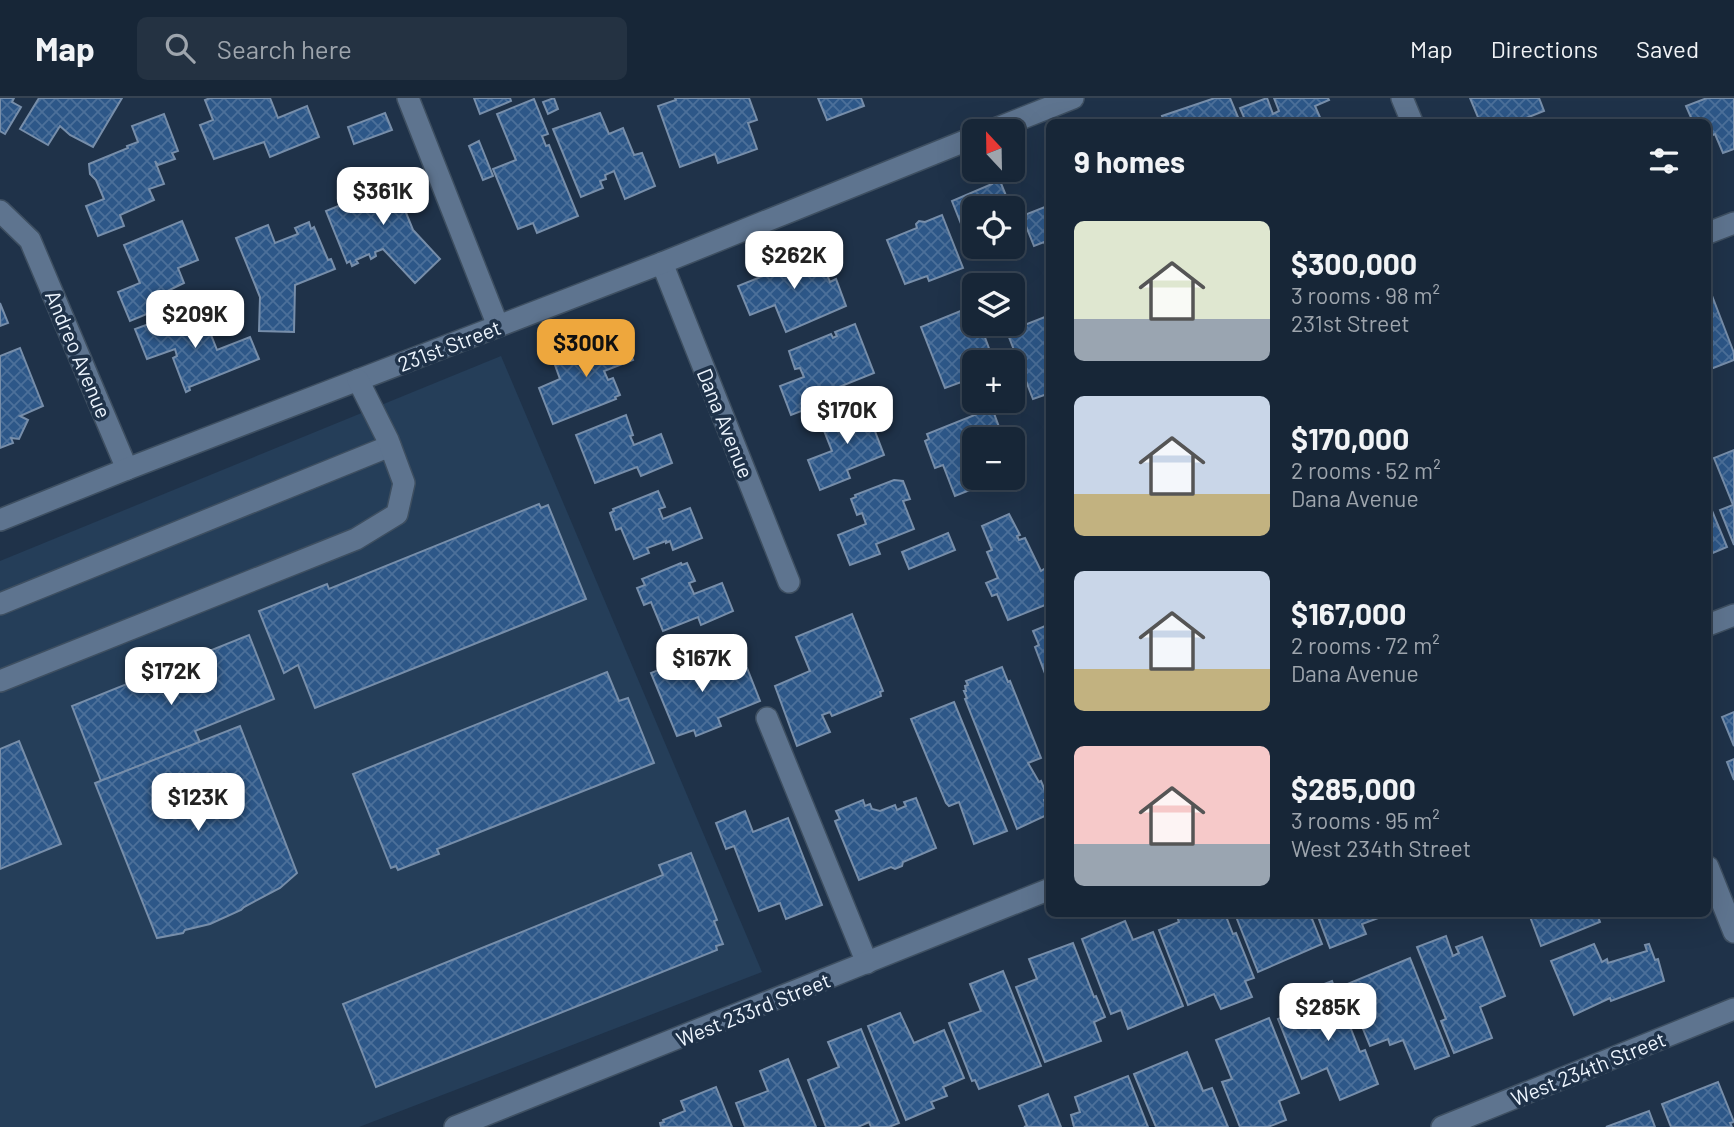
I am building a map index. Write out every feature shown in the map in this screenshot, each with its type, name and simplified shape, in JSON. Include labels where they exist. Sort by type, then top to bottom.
[{"type":"street","points":[[408,98],[498,326]]},
{"type":"street","points":[[1020,119],[1073,98]]},
{"type":"street","points":[[1402,98],[1411,119]]},
{"type":"street","name":"231st Street","points":[[0,520],[662,263],[962,142]]},
{"type":"street","name":"Andreo Avenue","points":[[0,211],[30,240],[127,469]]},
{"type":"street","points":[[1711,232],[1734,223]]},
{"type":"street","name":"Dana Avenue","points":[[662,263],[789,582]]},
{"type":"street","points":[[0,681],[356,539],[397,514],[404,482],[358,380]]},
{"type":"street","points":[[0,604],[390,446]]},
{"type":"street","points":[[1711,624],[1734,615]]},
{"type":"street","points":[[767,718],[867,963]]},
{"type":"street","points":[[1711,874],[1734,932]]},
{"type":"street","name":"West 233rd Street","points":[[455,1127],[1046,891]]},
{"type":"street","name":"West 234th Street","points":[[1442,1127],[1734,1009]]},
{"type":"shaded area","points":[[501,356],[762,972],[359,1127],[0,1127],[0,561]]},
{"type":"building","points":[[0,98],[14,98],[12,102],[21,107],[5,134],[0,131]]},
{"type":"building","points":[[39,98],[122,98],[93,147],[70,135],[60,126],[48,145],[20,129]]},
{"type":"building","points":[[270,98],[278,118],[307,106],[319,137],[270,157],[264,142],[214,159],[200,125],[213,120],[205,100]]},
{"type":"building","points":[[474,98],[510,98],[511,101],[480,114]]},
{"type":"building","points":[[554,98],[558,109],[548,114],[543,102]]},
{"type":"building","points":[[675,98],[749,98],[757,120],[748,123],[757,149],[718,163],[715,154],[680,167],[658,106],[676,100]]},
{"type":"building","points":[[818,98],[861,98],[864,106],[827,120]]},
{"type":"building","points":[[1215,98],[1230,98],[1239,119],[1163,119],[1162,116]]},
{"type":"building","points":[[1267,98],[1273,114],[1279,111],[1274,98],[1329,100],[1315,106],[1321,119],[1245,119],[1240,108]]},
{"type":"building","points":[[1470,98],[1539,98],[1544,111],[1524,119],[1479,119]]},
{"type":"building","points":[[1707,98],[1734,98],[1734,149],[1723,153],[1715,134],[1711,136],[1711,119],[1692,119],[1686,106]]},
{"type":"building","points":[[534,99],[548,134],[542,136],[546,146],[549,145],[578,216],[537,233],[533,223],[518,229],[493,169],[516,160],[497,114]]},
{"type":"building","points":[[385,113],[392,130],[354,144],[348,127]]},
{"type":"building","points":[[600,113],[609,134],[623,128],[634,155],[642,153],[655,186],[625,199],[614,171],[600,181],[603,188],[581,197],[553,129]]},
{"type":"building","points":[[164,114],[178,151],[172,153],[175,159],[158,165],[155,161],[164,184],[149,189],[154,200],[120,215],[124,226],[98,236],[86,206],[104,199],[96,180],[90,174],[89,164],[138,142],[132,126]]},
{"type":"building","points":[[479,141],[493,176],[483,180],[469,146]]},
{"type":"building","points":[[406,170],[415,192],[409,195],[413,202],[406,205],[403,197],[400,198],[413,230],[440,259],[415,283],[383,249],[375,252],[376,256],[371,259],[369,254],[356,260],[358,263],[352,266],[350,261],[347,263],[326,211],[365,195],[362,188]]},
{"type":"building","points":[[991,182],[1000,182],[1006,196],[964,196],[992,184]]},
{"type":"building","points":[[962,197],[962,226],[952,201]]},
{"type":"building","points":[[1046,207],[1046,247],[1044,242],[1034,246],[1025,224],[1025,215]]},
{"type":"building","points":[[942,215],[963,268],[929,281],[927,276],[905,284],[887,240],[917,228],[919,221],[925,222]]},
{"type":"building","points":[[182,221],[198,260],[178,268],[184,283],[155,297],[159,309],[130,321],[118,292],[140,283],[124,245]]},
{"type":"building","points":[[309,222],[335,269],[295,285],[294,332],[259,331],[260,297],[236,238],[268,225],[275,243],[298,234],[295,228]]},
{"type":"building","points":[[789,250],[795,263],[802,260],[803,263],[820,256],[830,282],[836,279],[846,306],[786,332],[775,305],[750,315],[738,286],[768,274],[763,261]]},
{"type":"building","points":[[1711,293],[1734,353],[1734,360],[1711,369]]},
{"type":"building","points":[[0,303],[8,323],[0,326]]},
{"type":"building","points":[[962,310],[962,336],[984,336],[990,350],[962,350],[962,382],[945,388],[921,327]]},
{"type":"building","points":[[204,317],[217,350],[250,337],[259,359],[189,387],[190,390],[186,392],[173,358],[177,356],[175,349],[147,359],[135,329],[165,318],[170,330]]},
{"type":"building","points":[[1046,317],[1046,394],[1033,399],[1025,378],[1025,350],[1014,350],[1009,336],[1025,336],[1025,325]]},
{"type":"building","points":[[855,324],[874,373],[814,397],[817,405],[791,415],[780,386],[804,377],[800,368],[795,369],[789,351],[831,334],[833,338],[837,336],[835,332]]},
{"type":"building","points":[[620,329],[633,360],[604,371],[608,380],[613,378],[620,395],[553,424],[539,388],[560,379],[555,365],[592,350],[588,342]]},
{"type":"building","points":[[20,348],[43,406],[20,416],[28,420],[19,439],[11,438],[13,443],[0,448],[0,356]]},
{"type":"building","points":[[864,406],[866,411],[874,408],[880,423],[873,426],[884,455],[847,470],[850,478],[820,490],[808,460],[832,451],[821,423]]},
{"type":"building","points":[[980,413],[994,413],[999,427],[962,427],[962,490],[970,490],[955,496],[943,465],[935,468],[925,441],[929,439],[927,434]]},
{"type":"building","points":[[626,415],[634,445],[661,434],[672,463],[641,476],[637,467],[595,483],[576,435]]},
{"type":"building","points":[[1734,450],[1734,545],[1720,510],[1733,505],[1714,458]]},
{"type":"building","points":[[894,480],[903,481],[910,499],[903,501],[914,529],[876,544],[880,554],[850,565],[838,535],[866,524],[862,513],[857,515],[851,499]]},
{"type":"building","points":[[658,491],[665,507],[659,509],[663,519],[690,508],[702,538],[673,550],[670,541],[666,541],[647,548],[649,553],[634,559],[621,528],[616,530],[610,513],[613,509]]},
{"type":"building","points":[[539,504],[541,508],[548,505],[586,599],[315,708],[298,665],[284,673],[259,611],[327,584],[329,589]]},
{"type":"building","points":[[1711,508],[1727,547],[1711,554]]},
{"type":"building","points":[[1009,514],[1020,535],[1017,536],[1019,540],[1025,538],[1041,571],[1046,568],[1046,605],[1008,620],[997,594],[992,596],[986,583],[998,578],[987,552],[992,550],[982,526]]},
{"type":"building","points":[[948,533],[955,550],[909,569],[902,552]]},
{"type":"building","points":[[687,563],[695,581],[689,583],[694,594],[722,583],[733,611],[701,625],[698,617],[663,631],[651,602],[644,605],[637,588],[645,585],[642,579]]},
{"type":"building","points":[[852,614],[883,691],[880,692],[881,696],[832,716],[830,712],[822,715],[830,732],[797,746],[775,686],[810,671],[796,637]]},
{"type":"building","points":[[1046,626],[1046,676],[1035,647],[1039,645],[1033,631]]},
{"type":"building","points":[[249,635],[274,699],[195,731],[200,742],[101,781],[72,706]]},
{"type":"building","points":[[706,651],[713,669],[719,667],[723,678],[747,668],[760,701],[718,718],[721,726],[696,736],[694,730],[677,736],[651,673]]},
{"type":"building","points":[[1002,667],[1041,758],[1028,763],[1046,793],[1046,815],[1017,829],[965,699],[965,686],[968,685],[966,681]]},
{"type":"building","points":[[607,672],[619,701],[628,698],[654,763],[437,849],[439,854],[398,870],[396,866],[391,868],[353,774]]},
{"type":"building","points":[[954,702],[1007,831],[974,844],[959,802],[949,806],[946,803],[911,719]]},
{"type":"building","points":[[1734,712],[1734,746],[1722,717]]},
{"type":"building","points":[[240,726],[297,873],[280,888],[241,910],[183,933],[157,938],[95,783]]},
{"type":"building","points":[[19,741],[61,844],[0,869],[0,749]]},
{"type":"building","points":[[1734,759],[1734,780],[1727,762]]},
{"type":"building","points":[[916,798],[936,848],[903,862],[902,866],[895,869],[891,867],[859,880],[835,821],[840,819],[836,811],[863,800],[865,806],[870,804],[872,809],[880,811],[895,805],[897,810],[906,806],[904,802]]},
{"type":"building","points":[[745,811],[753,832],[788,818],[822,905],[786,919],[780,903],[759,911],[734,846],[726,849],[716,823]]},
{"type":"building","points":[[691,853],[717,920],[714,921],[723,944],[716,946],[717,950],[376,1087],[343,1004],[663,875],[659,865]]},
{"type":"building","points":[[1177,917],[1226,917],[1233,934],[1236,933],[1254,978],[1245,981],[1252,997],[1221,1009],[1214,994],[1188,1005],[1159,930],[1179,922]]},
{"type":"building","points":[[1236,917],[1311,917],[1322,944],[1258,972]]},
{"type":"building","points":[[1318,917],[1381,917],[1362,924],[1366,934],[1330,948]]},
{"type":"building","points":[[1530,917],[1598,917],[1600,922],[1541,946]]},
{"type":"building","points":[[1125,921],[1133,940],[1153,932],[1183,1006],[1128,1029],[1121,1010],[1111,1014],[1082,939]]},
{"type":"building","points":[[1446,936],[1453,956],[1459,953],[1456,947],[1482,937],[1505,996],[1480,1007],[1492,1038],[1454,1053],[1441,1021],[1446,1019],[1417,947]]},
{"type":"building","points":[[1073,943],[1094,997],[1096,996],[1105,1017],[1094,1022],[1101,1041],[1045,1062],[1016,987],[1037,979],[1029,959]]},
{"type":"building","points":[[1594,944],[1602,962],[1607,959],[1608,963],[1647,951],[1645,945],[1649,944],[1655,960],[1658,959],[1664,981],[1611,1001],[1610,998],[1574,1015],[1551,961]]},
{"type":"building","points":[[1410,958],[1449,1056],[1415,1069],[1403,1040],[1390,1045],[1388,1039],[1370,1046],[1345,985]]},
{"type":"building","points":[[1003,971],[1041,1066],[979,1089],[975,1080],[972,1081],[949,1023],[981,1011],[970,984]]},
{"type":"building","points":[[1332,981],[1360,1052],[1365,1050],[1378,1084],[1340,1100],[1327,1068],[1302,1079],[1278,1019],[1304,1008],[1306,1014],[1311,1012],[1303,992]]},
{"type":"building","points":[[900,1013],[914,1043],[944,1030],[964,1078],[943,1087],[947,1096],[931,1102],[934,1108],[906,1120],[868,1026]]},
{"type":"building","points":[[1269,1018],[1299,1093],[1279,1101],[1286,1120],[1268,1127],[1240,1127],[1222,1082],[1232,1079],[1216,1040]]},
{"type":"building","points":[[861,1029],[899,1123],[889,1127],[871,1127],[869,1122],[858,1127],[826,1127],[808,1080],[839,1067],[828,1042]]},
{"type":"building","points":[[1187,1052],[1203,1091],[1212,1088],[1228,1127],[1156,1127],[1134,1074]]},
{"type":"building","points":[[788,1059],[816,1127],[745,1127],[736,1103],[768,1091],[760,1071]]},
{"type":"building","points":[[1128,1076],[1148,1127],[1074,1127],[1071,1115],[1080,1112],[1075,1097]]},
{"type":"building","points":[[1718,1082],[1734,1122],[1730,1123],[1732,1127],[1671,1127],[1662,1104]]},
{"type":"building","points":[[716,1087],[732,1127],[661,1127],[663,1120],[685,1111],[681,1101]]},
{"type":"building","points":[[1048,1094],[1061,1127],[1024,1127],[1027,1126],[1019,1106]]},
{"type":"building","points":[[1649,1111],[1655,1127],[1606,1127]]}]
